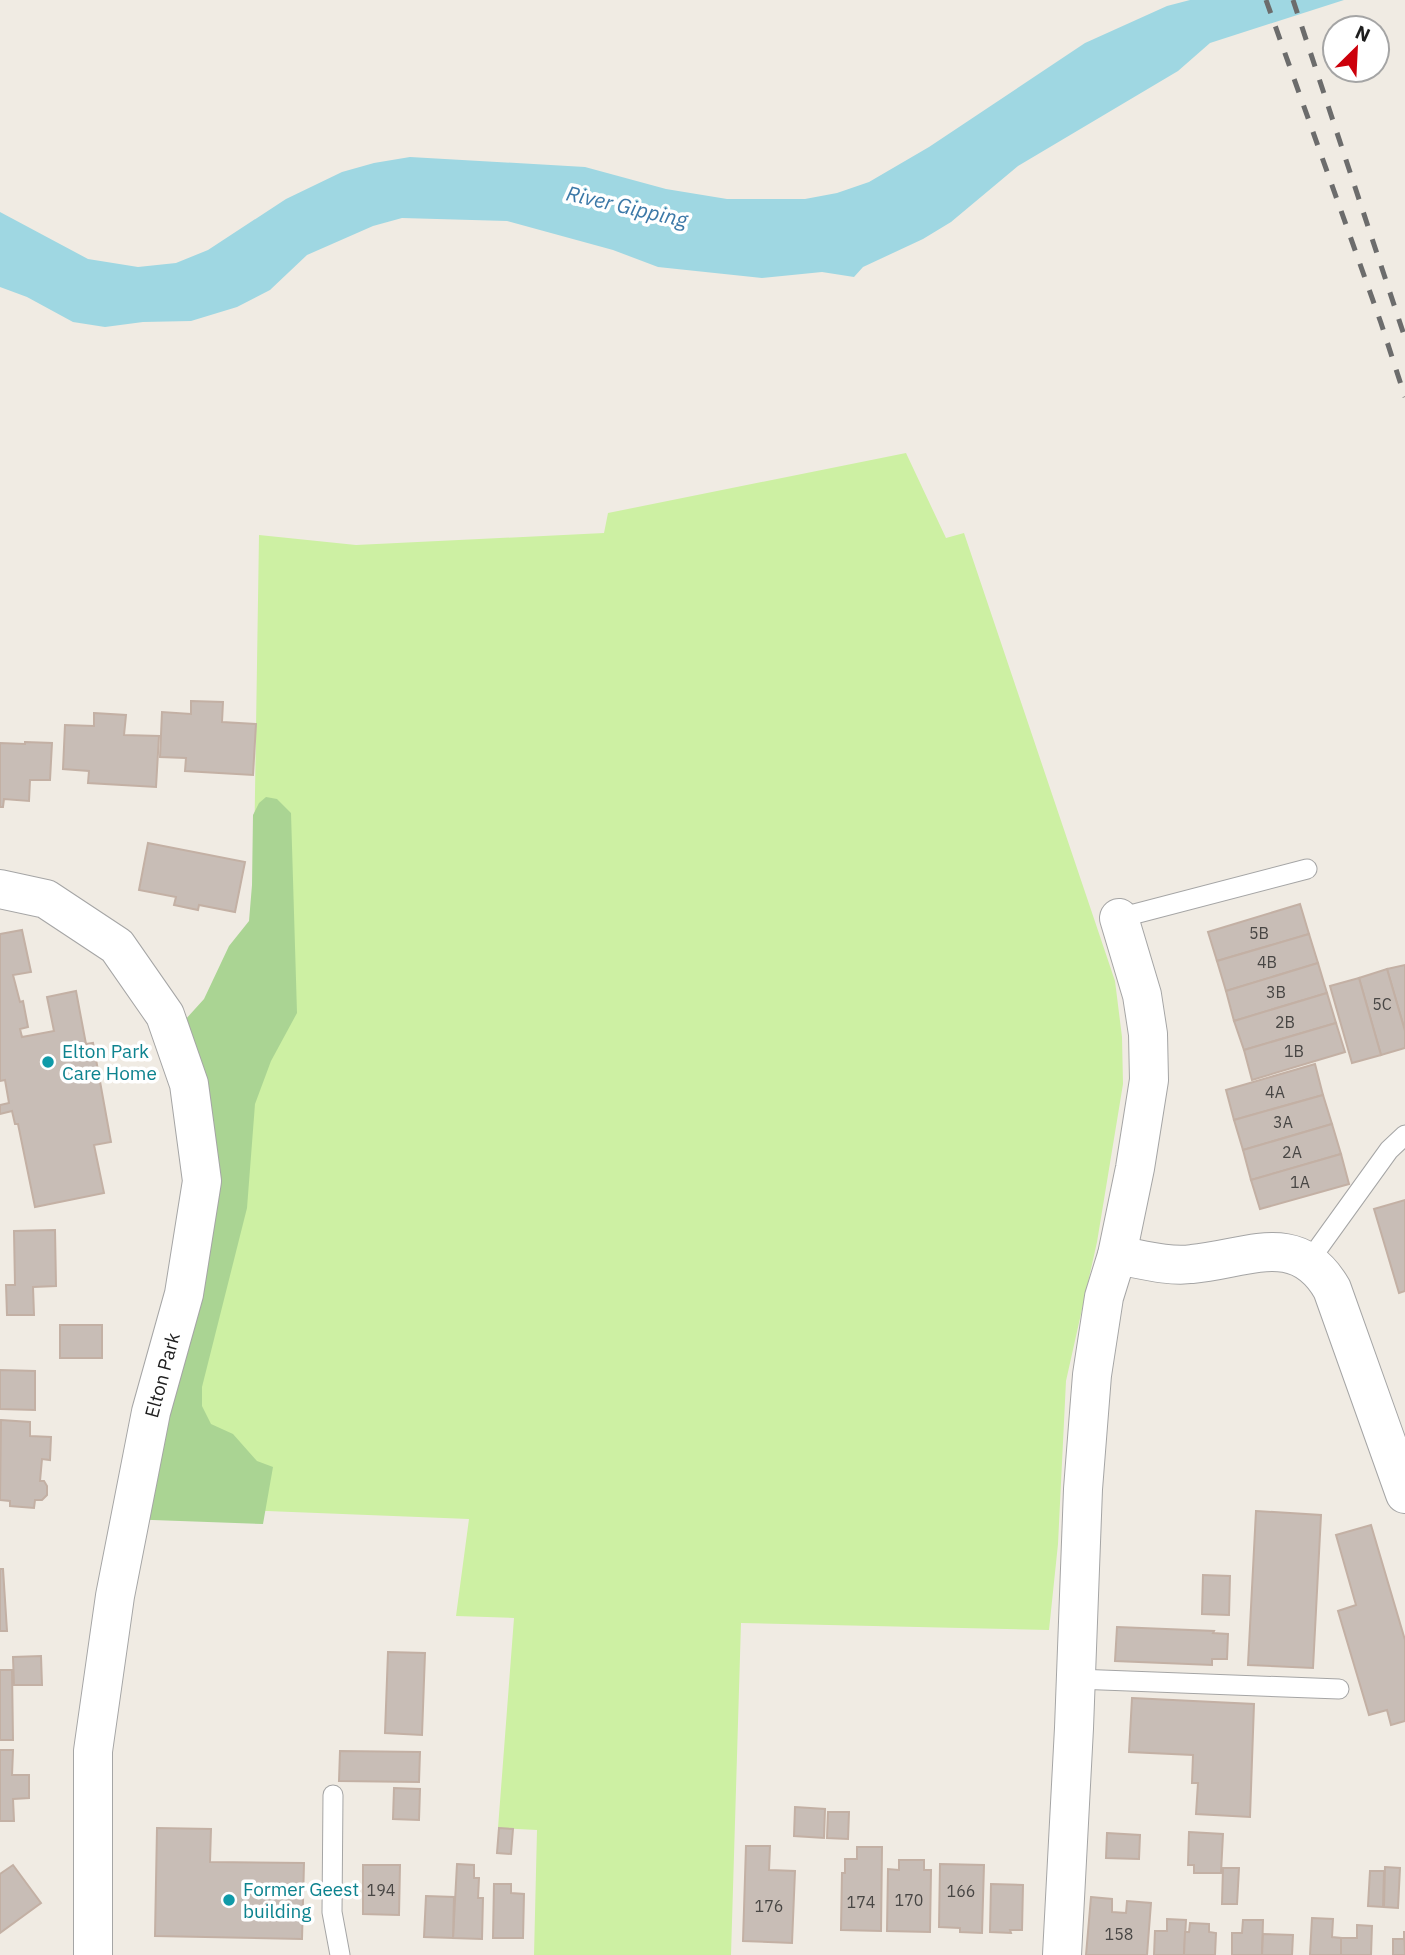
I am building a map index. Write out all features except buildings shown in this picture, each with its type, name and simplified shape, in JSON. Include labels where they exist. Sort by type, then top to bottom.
[{"type":"street","name":"Elton Park","points":[[0,889],[46,899],[117,946],[165,1015],[189,1084],[202,1181],[184,1294],[151,1412],[115,1596],[93,1751],[93,1955]]},
{"type":"street","points":[[1062,1955],[1083,1489],[1091,1388],[1104,1297],[1135,1168],[1149,1080],[1148,1034],[1142,995],[1119,918]]},
{"type":"street","points":[[1116,1255],[1160,1263],[1191,1264],[1254,1252],[1274,1251],[1309,1261],[1323,1273],[1332,1289],[1405,1494]]},
{"type":"lane","points":[[1119,918],[1307,869]]},
{"type":"lane","points":[[1309,1261],[1389,1150],[1405,1135]]},
{"type":"lane","points":[[1076,1679],[1339,1689]]},
{"type":"lane","points":[[333,1795],[331,1912],[340,1955]]},
{"type":"green space","points":[[906,453],[946,538],[964,533],[1115,981],[1122,1037],[1123,1084],[1097,1242],[1066,1381],[1058,1544],[1049,1630],[741,1623],[731,1955],[534,1955],[537,1830],[498,1828],[514,1618],[456,1616],[469,1519],[143,1506],[253,921],[259,535],[356,545],[604,533],[608,513]]},
{"type":"green space","points":[[266,797],[277,799],[291,813],[297,1013],[271,1061],[255,1104],[247,1208],[202,1387],[202,1406],[211,1424],[233,1434],[257,1461],[273,1467],[263,1524],[125,1519],[183,1269],[185,1020],[204,999],[229,946],[249,921],[253,815],[259,803]]},
{"type":"water","name":"River Gipping","points":[[1190,0],[1344,0],[1210,43],[1178,71],[1018,166],[951,222],[923,239],[863,267],[854,277],[822,272],[762,278],[658,267],[613,250],[507,221],[402,218],[373,226],[307,255],[270,290],[237,307],[191,321],[143,322],[105,327],[73,322],[27,297],[0,287],[0,212],[88,259],[138,267],[176,263],[208,250],[286,199],[342,172],[410,157],[585,167],[666,189],[727,199],[805,199],[837,193],[869,182],[929,147],[1085,43],[1167,6]]},
{"type":"railway","points":[[1266,0],[1405,397]]},
{"type":"railway","points":[[1293,0],[1405,338]]},
{"type":"place","name":"Elton Park Care Home","points":[[48,1062]]},
{"type":"place","name":"Former Geest building","points":[[229,1900]]}]
